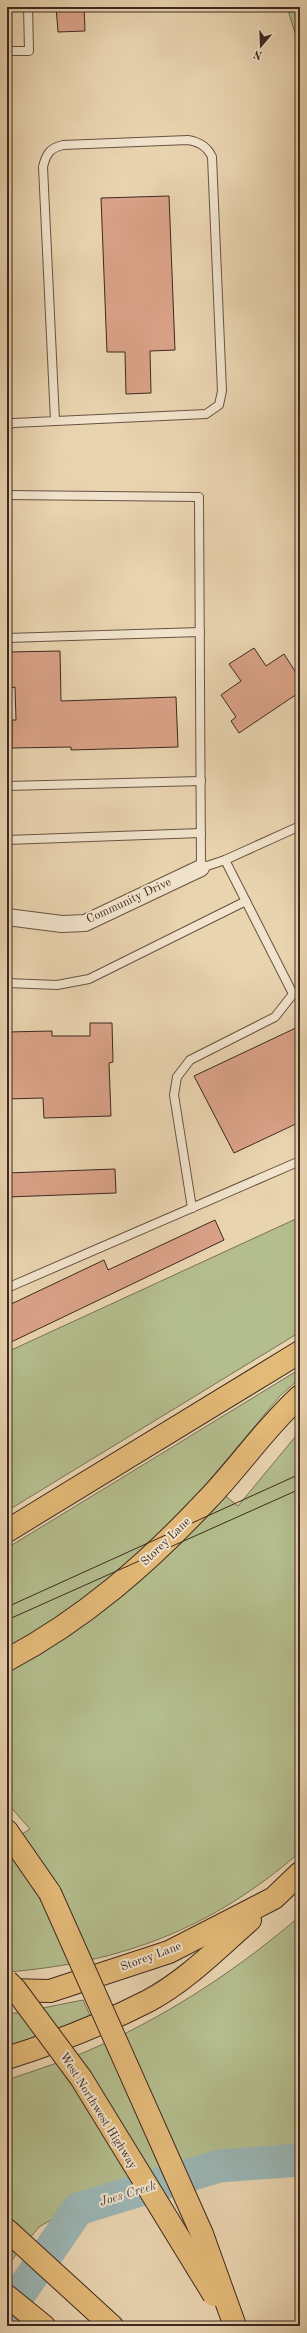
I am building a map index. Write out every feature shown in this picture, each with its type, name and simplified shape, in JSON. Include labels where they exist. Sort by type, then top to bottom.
[{"type":"main road","points":[[7,1531],[300,1352]]},
{"type":"main road","name":"Storey Lane","points":[[7,1660],[37,1644],[98,1602],[155,1554],[209,1499],[279,1415],[300,1396]]},
{"type":"main road","points":[[7,1832],[50,1893],[202,2234],[235,2326]]},
{"type":"main road","name":"Storey Lane","points":[[7,1990],[50,1991],[169,1952],[274,1898],[300,1873]]},
{"type":"main road","points":[[7,2058],[53,2043],[149,2000],[193,1970],[274,1898]]},
{"type":"main road","name":"West Northwest Highway","points":[[7,1981],[15,1989],[81,2078],[155,2202],[235,2326]]},
{"type":"main road","points":[[7,2230],[112,2326]]},
{"type":"main road","points":[[7,2296],[44,2326]]},
{"type":"street","name":"Community Drive","points":[[7,917],[62,924],[85,923],[201,868]]},
{"type":"lane","points":[[7,51],[29,51],[28,7]]},
{"type":"lane","points":[[7,426],[13,423],[206,414],[219,405],[222,391],[212,157],[209,150],[203,145],[188,140],[63,145],[54,147],[45,159],[43,167],[54,421]]},
{"type":"lane","points":[[7,495],[199,497],[201,868],[225,860],[300,826]]},
{"type":"lane","points":[[7,638],[200,632]]},
{"type":"lane","points":[[7,786],[201,781]]},
{"type":"lane","points":[[7,840],[201,833]]},
{"type":"lane","points":[[192,1208],[174,1095],[177,1076],[190,1060],[275,1017],[296,994],[225,860]]},
{"type":"lane","points":[[7,983],[57,985],[89,979],[246,901]]},
{"type":"lane","points":[[7,1288],[300,1160]]},
{"type":"green space","points":[[287,7],[300,7],[300,49]]},
{"type":"green space","points":[[300,1217],[300,1332],[7,1511],[7,1352]]},
{"type":"green space","points":[[300,1369],[300,1378],[280,1396],[208,1482],[238,1506],[300,1431],[300,1852],[267,1879],[234,1902],[199,1921],[164,1937],[127,1950],[89,1960],[7,1972],[7,1843],[30,1829],[7,1803],[7,1548]]},
{"type":"green space","points":[[300,1916],[300,2150],[195,2161],[95,2193],[39,2227],[7,2266],[7,2080],[55,2064],[90,2050],[154,2018],[230,1971]]},
{"type":"green space","points":[[83,2000],[93,2022],[7,2055],[7,2013],[17,2013]]},
{"type":"building","points":[[56,7],[84,7],[85,31],[58,32]]},
{"type":"building","points":[[169,196],[175,350],[150,351],[151,393],[126,394],[125,352],[107,352],[101,198]]},
{"type":"building","points":[[254,648],[266,666],[284,654],[300,679],[300,692],[239,733],[231,721],[236,717],[221,695],[241,681],[229,664]]},
{"type":"building","points":[[60,651],[61,701],[176,697],[178,747],[71,750],[71,747],[12,748],[12,720],[16,720],[15,687],[11,688],[9,652]]},
{"type":"building","points":[[90,1023],[112,1023],[113,1062],[109,1063],[111,1116],[44,1118],[43,1098],[7,1099],[7,1032],[52,1031],[52,1036],[90,1036]]},
{"type":"building","points":[[300,1026],[300,1122],[234,1153],[194,1076]]},
{"type":"building","points":[[115,1169],[116,1193],[7,1197],[7,1173]]},
{"type":"building","points":[[215,1220],[224,1240],[7,1344],[7,1306],[104,1260],[108,1270]]},
{"type":"waterway","name":"Joes Creek","points":[[7,2312],[78,2209],[219,2166],[300,2160]]},
{"type":"tram line","points":[[7,1607],[300,1474]]},
{"type":"tram line","points":[[7,1620],[300,1489]]}]
